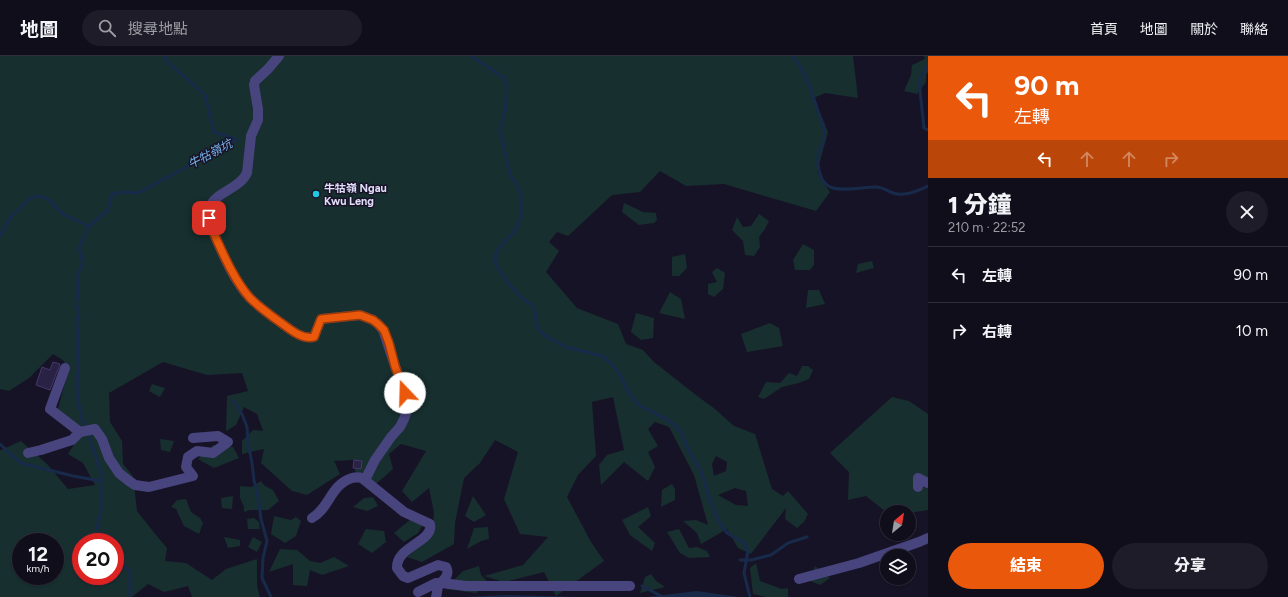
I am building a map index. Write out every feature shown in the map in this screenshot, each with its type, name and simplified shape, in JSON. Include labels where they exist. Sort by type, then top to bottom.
[{"type":"lane","points":[[279,56],[255,81],[254,85],[258,109],[258,120],[251,136],[247,173],[245,178],[220,195],[214,202],[210,209],[210,225],[233,274],[248,296],[288,328],[304,337],[310,338],[314,337],[321,319],[360,315],[373,320],[384,330],[405,393],[407,411],[400,427],[375,460],[365,480]]},
{"type":"lane","points":[[65,368],[50,410],[84,431]]},
{"type":"lane","points":[[28,453],[72,440],[84,431],[95,430],[102,439],[109,458],[120,473],[135,485],[149,487],[193,476],[186,467],[188,456],[197,451],[213,453],[228,442],[218,436],[193,438]]},
{"type":"lane","points":[[312,518],[319,514],[331,494],[341,484],[349,479],[359,477],[365,480],[404,512],[427,522],[431,526],[430,530],[425,536],[401,554],[397,568],[400,573],[408,578],[438,565],[446,567],[448,571],[447,575],[439,586],[436,596]]},
{"type":"lane","points":[[918,487],[918,478],[928,483]]},
{"type":"lane","points":[[799,579],[859,563],[928,538]]},
{"type":"lane","points":[[418,592],[436,583],[466,586],[630,586]]},
{"type":"green space","points":[[0,56],[853,56],[858,98],[825,93],[814,98],[828,132],[817,172],[830,192],[816,211],[724,184],[686,186],[660,171],[640,192],[612,195],[568,236],[557,232],[549,242],[559,251],[546,272],[577,308],[618,324],[626,344],[643,350],[654,362],[715,409],[734,426],[755,434],[772,489],[783,496],[788,491],[808,514],[804,522],[797,528],[785,519],[786,508],[751,554],[738,548],[727,529],[701,544],[697,533],[683,521],[696,520],[708,525],[694,475],[669,427],[655,422],[648,429],[658,446],[648,452],[655,467],[648,481],[624,462],[601,485],[599,465],[607,455],[624,450],[613,397],[592,402],[596,456],[578,475],[567,497],[591,542],[604,561],[556,596],[544,572],[504,582],[484,576],[523,565],[548,537],[520,534],[504,499],[518,452],[495,440],[480,463],[464,478],[455,523],[454,544],[422,562],[407,557],[432,535],[434,513],[429,488],[412,502],[402,491],[426,451],[401,444],[389,454],[393,469],[376,484],[355,471],[354,460],[334,461],[340,474],[307,495],[292,491],[261,463],[264,449],[242,454],[242,441],[253,430],[263,431],[257,414],[244,407],[236,425],[226,431],[227,396],[248,391],[242,373],[207,375],[163,362],[109,393],[110,422],[122,441],[123,464],[133,476],[137,511],[167,548],[165,561],[186,563],[212,580],[226,569],[257,559],[257,586],[260,597],[192,597],[188,586],[164,592],[148,584],[132,597],[0,597],[0,450],[21,441],[47,464],[68,489],[95,485],[83,463],[68,454],[77,440],[70,431],[74,422],[58,409],[67,375],[64,361],[53,354],[29,378],[9,391],[0,389]],"holes":[[[716,456],[727,462],[726,471],[714,476],[712,464]],[[735,488],[746,491],[748,506],[736,505],[718,495]]]},
{"type":"green space","points":[[924,56],[928,56],[928,72],[926,75],[926,82],[917,94],[904,91],[911,75],[912,65],[925,59]]},
{"type":"green space","points":[[624,203],[643,212],[656,213],[657,220],[654,223],[639,225],[622,212]]},
{"type":"green space","points":[[759,214],[769,221],[759,237],[760,247],[754,256],[745,255],[743,241],[732,230],[737,217],[743,227],[751,226]]},
{"type":"green space","points":[[803,244],[814,250],[814,265],[810,270],[795,270],[793,260]]},
{"type":"green space","points":[[685,254],[687,268],[679,276],[672,276],[672,257]]},
{"type":"green space","points":[[872,261],[874,268],[856,273],[858,264]]},
{"type":"green space","points":[[717,268],[725,273],[723,289],[714,297],[708,294],[708,284],[717,282],[712,272]]},
{"type":"green space","points":[[808,290],[819,290],[825,304],[806,308]]},
{"type":"green space","points":[[670,292],[681,299],[685,319],[659,313]]},
{"type":"green space","points":[[636,313],[654,318],[653,338],[641,340],[631,332]]},
{"type":"green space","points":[[770,323],[779,328],[783,346],[747,352],[741,334]]},
{"type":"green space","points":[[802,366],[808,366],[813,370],[809,379],[782,387],[764,399],[758,397],[766,382],[780,383],[789,373],[797,376]]},
{"type":"green space","points":[[152,384],[165,388],[160,397],[149,391]]},
{"type":"green space","points":[[892,397],[909,401],[928,414],[928,510],[916,512],[916,505],[880,505],[880,507],[866,496],[848,500],[849,472],[830,453]]},
{"type":"green space","points":[[160,439],[174,441],[170,452],[161,450]]},
{"type":"green space","points":[[213,445],[233,447],[239,458],[214,468],[198,459]]},
{"type":"green space","points":[[261,481],[265,486],[273,490],[279,501],[268,510],[250,510],[244,512],[244,507],[240,498],[240,486],[251,487]]},
{"type":"green space","points":[[672,484],[675,489],[675,500],[661,507],[662,490]]},
{"type":"green space","points":[[233,496],[232,509],[222,508],[221,498]]},
{"type":"green space","points":[[473,496],[486,515],[474,522],[465,516]]},
{"type":"green space","points":[[373,497],[378,506],[367,511],[353,507],[364,498]]},
{"type":"green space","points":[[186,499],[191,512],[200,518],[203,523],[199,534],[184,526],[176,509],[171,507],[177,500]]},
{"type":"green space","points":[[648,507],[651,516],[638,527],[655,543],[652,551],[630,535],[622,520]]},
{"type":"green space","points":[[274,516],[291,520],[296,517],[301,521],[296,536],[285,543],[271,534]]},
{"type":"green space","points":[[427,517],[418,533],[404,542],[394,533],[411,519]]},
{"type":"green space","points":[[254,518],[259,522],[260,529],[248,529],[247,519]]},
{"type":"green space","points":[[488,527],[489,539],[481,541],[467,549],[474,528]]},
{"type":"green space","points":[[366,529],[384,531],[386,542],[372,553],[358,544]]},
{"type":"green space","points":[[679,529],[689,548],[697,547],[707,551],[710,557],[689,558],[680,553],[667,532]]},
{"type":"green space","points":[[224,537],[240,540],[240,546],[228,548]]},
{"type":"green space","points":[[253,537],[262,542],[257,552],[248,547]]},
{"type":"green space","points":[[280,549],[297,550],[310,561],[320,563],[334,557],[349,566],[322,575],[310,570],[307,586],[293,585],[293,564],[269,572]]},
{"type":"green space","points":[[756,563],[760,581],[782,589],[788,588],[788,597],[766,597],[753,594],[750,568]]},
{"type":"green space","points":[[479,566],[481,575],[488,582],[476,593],[445,589],[463,571]]},
{"type":"green space","points":[[815,566],[830,578],[820,585],[810,581]]},
{"type":"green space","points":[[651,574],[656,581],[665,587],[640,593],[645,577]]},
{"type":"water","points":[[697,591],[739,597],[647,597]]},
{"type":"water","points":[[505,595],[580,597],[464,597]]},
{"type":"building","points":[[53,362],[60,364],[50,390],[36,385],[42,367],[50,370]]},
{"type":"building","points":[[354,460],[362,461],[361,469],[353,468]]},
{"type":"waterway","name":"牛牯嶺坑","points":[[96,533],[101,511],[101,472],[81,415],[77,394],[77,321],[79,312],[76,304],[78,293],[77,277],[83,262],[79,248],[89,226],[108,210],[112,194],[124,192],[138,193],[237,140],[214,132],[205,95],[170,64],[166,60],[165,56]]},
{"type":"waterway","points":[[471,56],[503,77],[507,85],[505,112],[500,129],[510,175],[517,185],[521,195],[521,218],[514,232],[496,253],[495,263],[511,286],[523,299],[534,307],[539,330],[547,337],[566,347],[602,356],[612,364],[619,373],[630,395],[639,405],[666,419],[675,425],[682,433],[687,447],[701,471],[719,522],[727,533],[744,543],[748,551],[744,573],[750,597]]},
{"type":"waterway","points":[[793,56],[808,83],[824,127],[824,139],[818,156],[818,167],[821,177],[826,185],[840,189],[878,187],[897,194],[906,194],[928,186]]},
{"type":"waterway","points":[[928,65],[919,81],[924,128],[928,130]]},
{"type":"waterway","points":[[0,236],[10,218],[30,198],[40,196],[49,200],[63,214],[89,226]]},
{"type":"waterway","points":[[233,401],[242,414],[247,427],[254,480],[261,519],[267,541],[263,558],[262,578],[271,597]]},
{"type":"waterway","points":[[0,444],[21,463],[73,476],[101,481]]},
{"type":"waterway","points":[[740,560],[751,560],[771,555],[788,543],[807,537]]},
{"type":"waterway","points":[[124,566],[130,571],[130,597]]},
{"type":"waterway","points":[[642,586],[663,597]]},
{"type":"place","name":"牛牯嶺 Ngau Kwu Leng","points":[[316,194]]},
{"type":"route","points":[[209,218],[210,225],[233,274],[248,296],[288,328],[304,337],[310,338],[314,337],[321,319],[360,315],[373,320],[378,324],[384,330],[405,393]]}]
